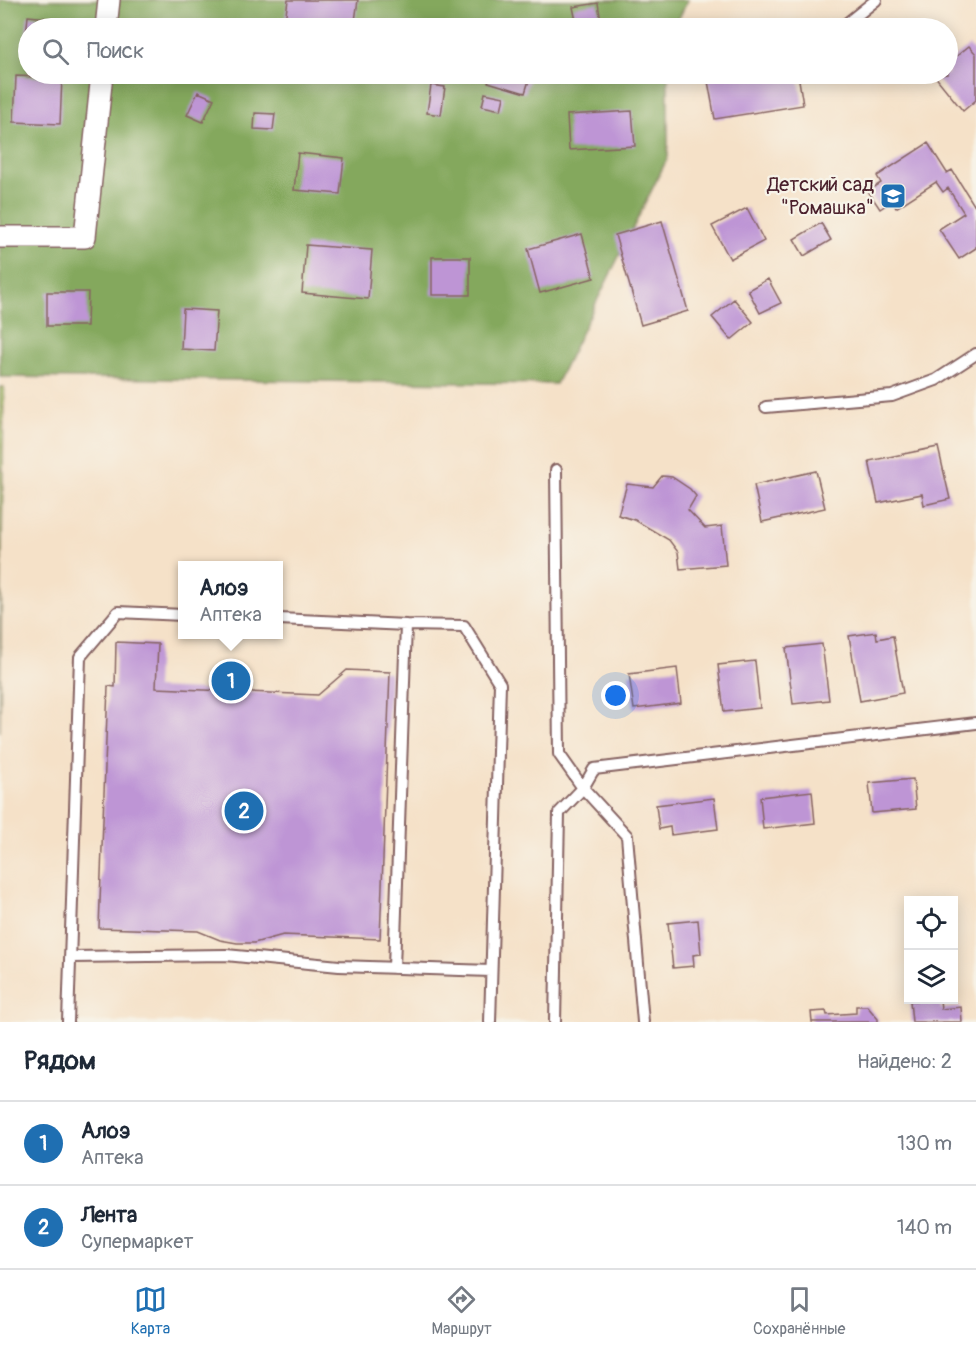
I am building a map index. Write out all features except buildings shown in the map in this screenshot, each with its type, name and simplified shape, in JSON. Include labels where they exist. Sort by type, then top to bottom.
[{"type":"street","points":[[107,18],[109,0]]},
{"type":"street","points":[[0,237],[85,237],[101,84]]},
{"type":"lane","points":[[854,18],[876,0]]},
{"type":"lane","points":[[766,407],[892,396],[936,381],[976,354]]},
{"type":"lane","points":[[556,470],[559,754],[584,788],[627,836],[643,1022]]},
{"type":"lane","points":[[68,1022],[80,657],[118,612],[178,615]]},
{"type":"lane","points":[[283,619],[464,626],[500,684],[490,1022]]},
{"type":"lane","points":[[394,968],[406,625]]},
{"type":"lane","points":[[555,1022],[559,813],[584,788],[594,769],[976,723]]},
{"type":"lane","points":[[71,957],[226,955],[285,962],[491,971]]},
{"type":"green space","points":[[0,0],[688,0],[679,18],[18,18],[18,84],[668,84],[668,157],[556,384],[0,377]]},
{"type":"green space","points":[[0,387],[4,387],[0,732]]},
{"type":"place","name":"Детский сад \"Ромашка\"","points":[[893,196]]},
{"type":"place","name":"Алоэ","points":[[231,681]]},
{"type":"place","name":"Лента","points":[[244,811]]}]
